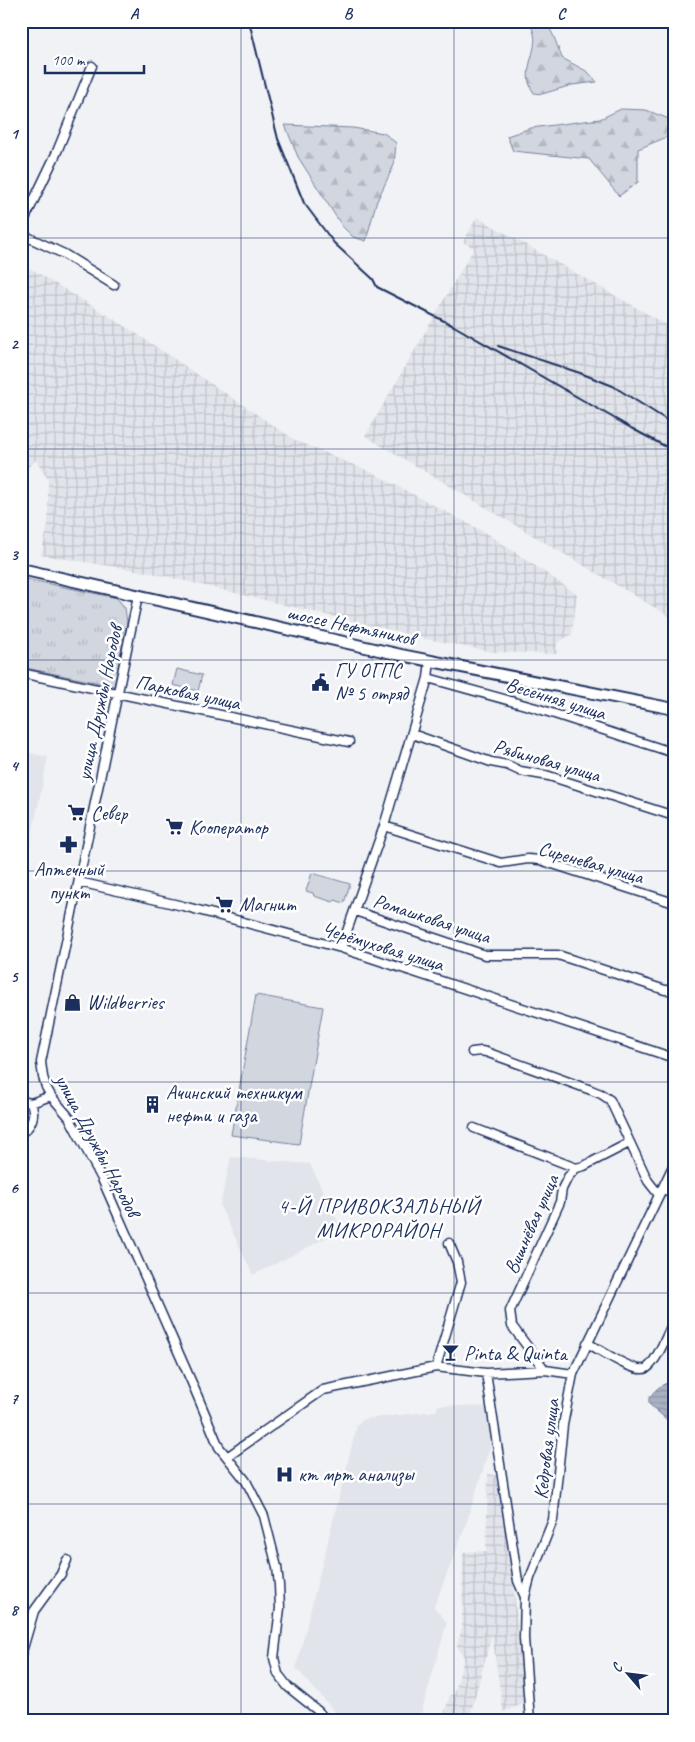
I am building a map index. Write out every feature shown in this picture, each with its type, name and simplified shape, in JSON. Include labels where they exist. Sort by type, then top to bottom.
[{"type":"main road","name":"шоссе Нефтяников","points":[[21,569],[430,660],[674,709]]},
{"type":"street","points":[[21,227],[56,154],[92,66]]},
{"type":"street","points":[[21,234],[64,254],[114,285]]},
{"type":"street","name":"улица Дружбы Народов","points":[[138,596],[41,1062],[42,1076],[51,1096],[69,1118],[102,1179],[219,1447],[252,1490],[264,1516],[272,1542],[280,1593],[279,1623],[274,1658],[276,1669],[284,1683],[312,1704],[326,1721]]},
{"type":"street","points":[[342,948],[384,826],[428,678],[430,660]]},
{"type":"street","name":"Парковая улица","points":[[21,673],[349,742]]},
{"type":"street","name":"Весенняя улица","points":[[428,678],[536,708],[674,753]]},
{"type":"street","name":"Рябиновая улица","points":[[412,734],[491,762],[507,765],[520,771],[549,776],[674,816]]},
{"type":"street","name":"Сиреневая улица","points":[[384,826],[501,863],[528,859],[540,860],[674,903]]},
{"type":"street","name":"Черёмуховая улица","points":[[79,882],[183,906],[342,948],[674,1058]]},
{"type":"street","name":"Ромашковая улица","points":[[355,910],[485,956],[558,955],[665,990],[674,990]]},
{"type":"street","points":[[472,1052],[486,1052],[601,1094],[610,1100],[648,1181],[661,1192],[674,1193]]},
{"type":"street","points":[[21,1101],[31,1103],[51,1096]]},
{"type":"street","points":[[21,1133],[28,1127],[33,1116],[34,1109],[31,1103]]},
{"type":"street","points":[[474,1128],[576,1168]]},
{"type":"street","name":"Вишнёвая улица","points":[[545,1370],[512,1326],[510,1311],[560,1202],[562,1189],[568,1178],[576,1168],[584,1166],[629,1143]]},
{"type":"street","name":"Кедровая улица","points":[[530,1721],[524,1638],[525,1597],[530,1578],[553,1520],[563,1424],[573,1374],[674,1164]]},
{"type":"street","points":[[436,1367],[461,1282],[449,1243]]},
{"type":"street","points":[[587,1343],[630,1367],[641,1370],[645,1369],[653,1362],[674,1320]]},
{"type":"street","points":[[227,1457],[323,1390],[408,1371],[436,1367],[486,1373],[545,1370],[573,1374]]},
{"type":"street","points":[[486,1373],[518,1581],[525,1597]]},
{"type":"street","points":[[21,1655],[32,1616],[61,1574],[68,1560]]},
{"type":"shaded area","points":[[477,217],[674,329],[674,619],[365,436],[474,248],[463,242]]},
{"type":"shaded area","points":[[21,263],[122,324],[295,440],[371,472],[488,534],[577,594],[572,634],[557,643],[557,654],[492,652],[427,639],[147,572],[41,555],[48,524],[48,479],[36,460],[28,468],[21,468]]},
{"type":"shaded area","points":[[21,751],[48,757],[26,865],[21,864]]},
{"type":"shaded area","points":[[231,1157],[310,1164],[342,1230],[253,1275],[220,1206]]},
{"type":"shaded area","points":[[438,1405],[489,1407],[491,1444],[464,1530],[434,1607],[447,1622],[419,1721],[343,1721],[296,1668],[357,1425],[364,1419],[436,1411]]},
{"type":"shaded area","points":[[488,1474],[499,1476],[514,1591],[525,1703],[503,1712],[492,1634],[467,1721],[442,1721],[450,1695],[454,1695],[464,1657],[457,1646],[462,1628],[463,1552],[486,1551]]},
{"type":"green space","points":[[518,21],[546,21],[562,58],[588,72],[597,82],[572,85],[542,94],[534,93],[528,76],[535,42],[534,34],[531,26]]},
{"type":"green space","points":[[621,109],[646,110],[674,121],[674,134],[638,149],[638,182],[619,196],[589,159],[513,151],[507,136],[531,128],[600,119]]},
{"type":"green space","points":[[285,125],[353,128],[384,133],[396,143],[394,165],[376,203],[366,241],[353,237],[342,226],[298,157]]},
{"type":"green space","points":[[21,578],[117,598],[125,608],[127,622],[114,686],[21,667]]},
{"type":"green space","points":[[177,669],[202,675],[198,691],[173,685]]},
{"type":"green space","points":[[312,873],[350,884],[344,903],[335,900],[333,902],[314,896],[313,893],[306,891]]},
{"type":"green space","points":[[256,995],[323,1007],[299,1144],[231,1135]]},
{"type":"water","points":[[667,1383],[674,1392],[673,1425],[649,1404],[649,1398],[653,1393]]},
{"type":"railway","points":[[249,21],[278,139],[304,203],[334,243],[373,279],[377,287],[454,326],[674,451]]},
{"type":"railway","points":[[498,346],[613,386],[673,424]]},
{"type":"place","name":"ГУ ОГПС № 5 отряд","points":[[321,682]]},
{"type":"place","name":"Север","points":[[77,813]]},
{"type":"place","name":"Кооператор","points":[[175,827]]},
{"type":"place","name":"Аптечный пункт","points":[[69,845]]},
{"type":"place","name":"Магнит","points":[[225,904]]},
{"type":"place","name":"Wildberries","points":[[73,1002]]},
{"type":"place","name":"Ачинский техникум нефти и газа","points":[[152,1104]]},
{"type":"place","name":"Pinta & Quinta","points":[[450,1353]]},
{"type":"place","name":"кт мрт анализы","points":[[284,1474]]},
{"type":"district","name":"4-Й ПРИВОКЗАЛЬНЫЙ МИКРОРАЙОН","points":[[379,1218]]}]
